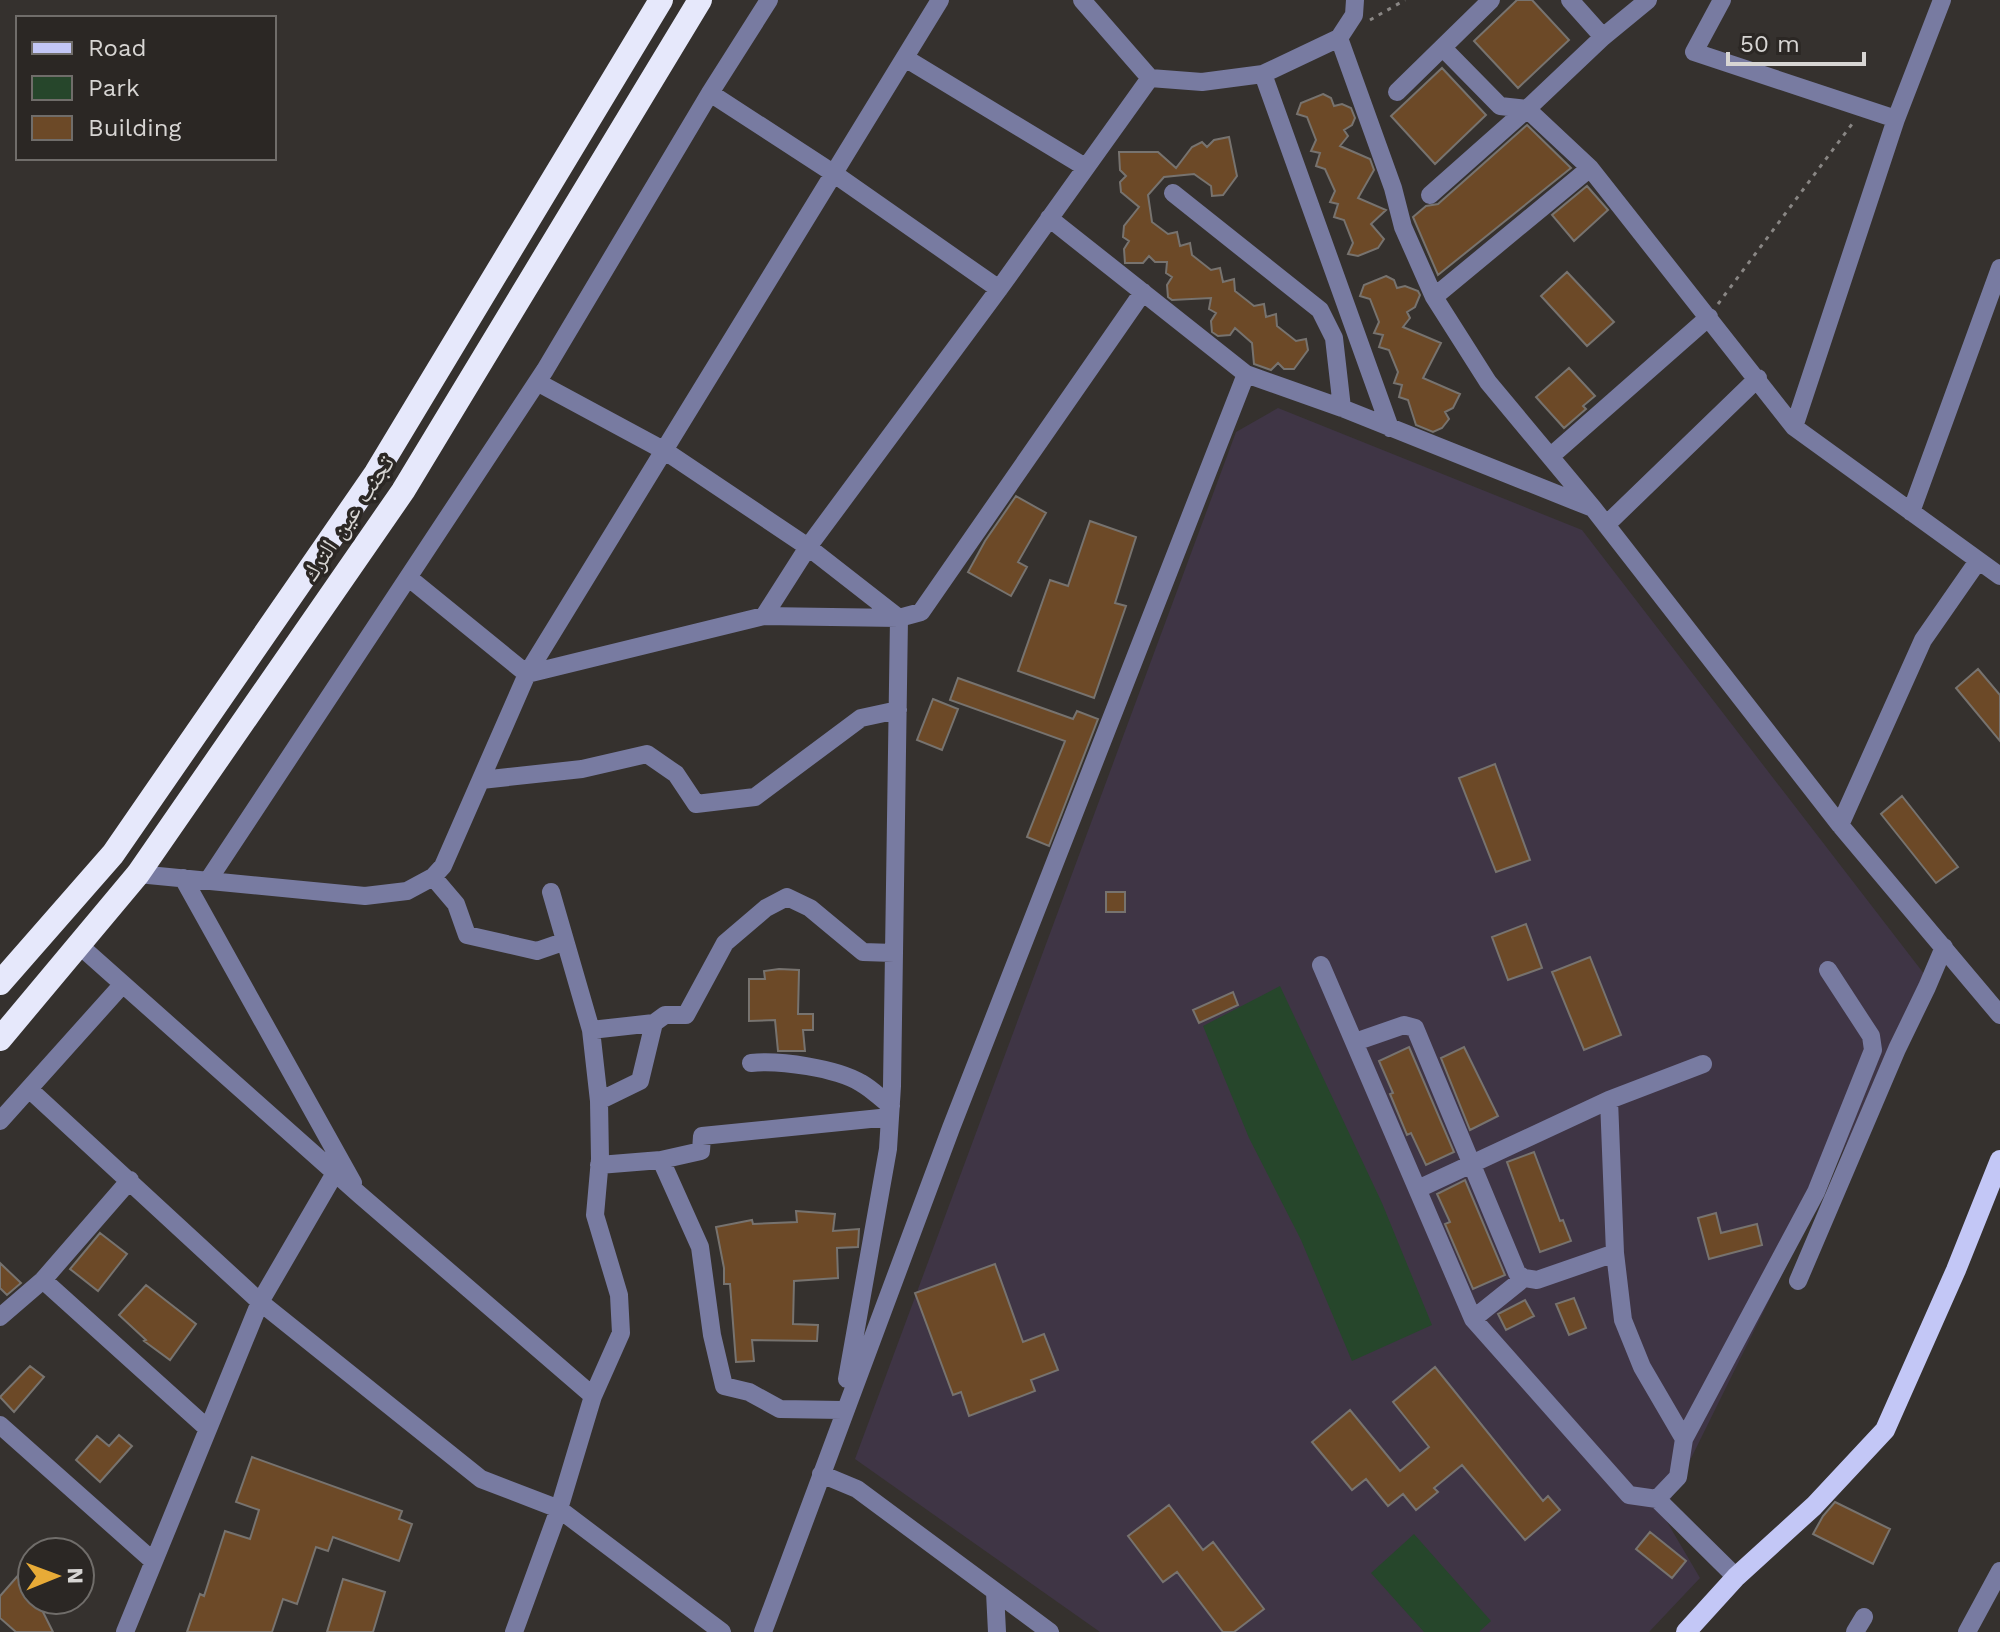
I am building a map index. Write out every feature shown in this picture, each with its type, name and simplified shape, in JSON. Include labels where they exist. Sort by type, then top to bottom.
[{"type":"highway","name":"تجنب عين الترك","points":[[0,983],[113,854],[376,473],[661,0]]},
{"type":"highway","name":"تجنب عين الترك","points":[[0,1039],[138,874],[403,491],[700,0]]},
{"type":"main road","points":[[1686,1632],[1736,1577],[1814,1506],[1885,1430],[1956,1270],[2000,1160]]},
{"type":"street","points":[[209,879],[537,382],[769,0]]},
{"type":"street","points":[[138,874],[365,896],[407,891],[433,877],[443,866],[527,674],[940,0]]},
{"type":"street","points":[[1082,0],[1150,78],[1202,82],[1263,74],[1339,38],[1354,15],[1355,0]]},
{"type":"street","points":[[1397,92],[1491,0]]},
{"type":"street","points":[[1570,0],[1603,37]]},
{"type":"street","points":[[1430,195],[1603,37],[1648,0]]},
{"type":"street","points":[[1722,0],[1694,52],[1896,119]]},
{"type":"street","points":[[1794,427],[1896,119],[1942,0]]},
{"type":"street","points":[[1339,38],[1393,188],[1403,227],[1434,297],[1488,382],[1593,508],[1840,825],[2000,1015]]},
{"type":"street","points":[[1443,48],[1500,106],[1527,109],[1590,168],[1794,427],[2000,576]]},
{"type":"street","points":[[905,58],[1085,167]]},
{"type":"street","points":[[1263,74],[1390,428]]},
{"type":"street","points":[[764,616],[808,547],[1150,78]]},
{"type":"street","points":[[710,93],[833,173],[999,289]]},
{"type":"street","points":[[1434,297],[1590,168]]},
{"type":"street","points":[[1173,193],[1320,310],[1334,338],[1342,408]]},
{"type":"street","points":[[1049,218],[1246,374],[1342,408],[1593,508]]},
{"type":"street","points":[[1911,512],[2000,268]]},
{"type":"street","points":[[527,674],[764,616],[899,618],[921,612],[1143,292]]},
{"type":"street","points":[[1551,456],[1709,317]]},
{"type":"street","points":[[763,1632],[951,1128],[1246,374]]},
{"type":"street","points":[[1606,525],[1758,378]]},
{"type":"street","points":[[537,382],[665,451],[808,547],[899,618]]},
{"type":"street","points":[[1840,825],[1923,640],[1978,561]]},
{"type":"street","points":[[409,578],[527,674]]},
{"type":"street","points":[[838,1430],[888,1149],[899,618]]},
{"type":"street","points":[[481,780],[582,769],[647,754],[676,774],[696,804],[755,797],[861,718],[898,710]]},
{"type":"street","points":[[433,877],[456,904],[467,935],[537,951],[563,942]]},
{"type":"street","points":[[183,878],[360,1195]]},
{"type":"street","points":[[514,1632],[559,1509],[593,1396],[621,1333],[619,1295],[595,1215],[599,1101],[591,1030],[551,892]]},
{"type":"street","points":[[591,1030],[654,1023],[665,1015],[686,1015],[725,943],[766,908],[787,897],[810,908],[863,952],[894,953]]},
{"type":"street","points":[[79,945],[360,1195],[593,1396]]},
{"type":"street","points":[[1798,1281],[1944,947]]},
{"type":"street","points":[[1321,965],[1473,1319],[1629,1495],[1657,1499],[1736,1577]]},
{"type":"street","points":[[1657,1499],[1678,1477],[1684,1439],[1816,1192],[1873,1050],[1871,1036],[1828,970]]},
{"type":"street","points":[[0,1121],[122,985]]},
{"type":"street","points":[[599,1101],[640,1081],[654,1023]]},
{"type":"street","points":[[1355,1042],[1404,1025],[1415,1028],[1517,1273],[1524,1278],[1537,1280],[1615,1253]]},
{"type":"street","points":[[751,1063],[773,1061],[820,1069],[860,1082],[890,1112]]},
{"type":"street","points":[[1418,1189],[1609,1100],[1703,1064]]},
{"type":"street","points":[[29,1089],[260,1302],[481,1479],[559,1509],[722,1632]]},
{"type":"street","points":[[1609,1100],[1615,1253],[1623,1320],[1642,1367],[1684,1439]]},
{"type":"street","points":[[599,1165],[661,1160],[701,1151],[702,1136],[890,1112]]},
{"type":"street","points":[[661,1160],[700,1247],[712,1335],[724,1386],[749,1392],[780,1409],[842,1410]]},
{"type":"street","points":[[125,1632],[260,1302],[335,1173]]},
{"type":"street","points":[[0,1317],[43,1280],[130,1180]]},
{"type":"street","points":[[1473,1319],[1524,1278]]},
{"type":"street","points":[[43,1280],[207,1428]]},
{"type":"street","points":[[0,1425],[153,1561]]},
{"type":"street","points":[[821,1474],[857,1489],[1050,1632]]},
{"type":"street","points":[[1967,1632],[2000,1571]]},
{"type":"street","points":[[995,1592],[997,1632]]},
{"type":"street","points":[[774,1601],[776,1632]]},
{"type":"path","points":[[1709,317],[1864,109]]},
{"type":"shaded area","points":[[1278,408],[1582,530],[1928,979],[1663,1515],[1700,1578],[1649,1632],[1100,1632],[855,1459],[1236,432]]},
{"type":"green space","points":[[1280,986],[1382,1203],[1432,1325],[1352,1361],[1301,1240],[1249,1138],[1203,1026]]},
{"type":"green space","points":[[1414,1534],[1491,1621],[1479,1632],[1424,1632],[1371,1573]]},
{"type":"building","points":[[1517,0],[1532,0],[1569,40],[1518,88],[1474,41]]},
{"type":"building","points":[[1442,68],[1486,115],[1435,164],[1391,116]]},
{"type":"building","points":[[1323,94],[1331,98],[1334,106],[1342,104],[1351,108],[1355,118],[1352,125],[1344,130],[1348,136],[1340,146],[1370,159],[1374,170],[1358,198],[1386,210],[1371,224],[1384,239],[1378,248],[1358,256],[1348,254],[1353,243],[1344,220],[1334,217],[1338,204],[1330,202],[1335,191],[1325,169],[1316,166],[1320,153],[1311,151],[1316,140],[1307,117],[1297,114],[1301,103]]},
{"type":"building","points":[[1527,125],[1571,168],[1438,275],[1413,217],[1426,206],[1438,204]]},
{"type":"building","points":[[1229,137],[1237,176],[1223,195],[1212,196],[1211,186],[1194,174],[1164,177],[1148,195],[1152,222],[1168,234],[1177,232],[1180,246],[1190,243],[1192,255],[1211,270],[1220,268],[1223,282],[1234,279],[1235,291],[1254,306],[1264,304],[1266,317],[1276,314],[1277,326],[1296,341],[1306,339],[1308,350],[1294,369],[1284,369],[1278,363],[1271,370],[1254,364],[1252,343],[1235,328],[1230,335],[1218,336],[1212,332],[1211,321],[1216,313],[1209,309],[1211,298],[1172,300],[1168,297],[1167,285],[1172,277],[1166,273],[1167,262],[1155,262],[1149,256],[1143,263],[1125,263],[1124,249],[1129,241],[1123,237],[1124,226],[1139,207],[1121,192],[1120,182],[1126,176],[1120,170],[1119,152],[1158,152],[1176,168],[1192,147],[1202,142],[1207,147],[1214,140]]},
{"type":"building","points":[[1587,186],[1608,210],[1574,241],[1552,215]]},
{"type":"building","points":[[1567,272],[1614,322],[1587,346],[1541,296]]},
{"type":"building","points":[[1386,276],[1394,280],[1397,288],[1405,286],[1418,291],[1420,295],[1415,307],[1407,312],[1410,318],[1403,327],[1441,343],[1423,378],[1460,394],[1453,408],[1445,412],[1449,419],[1442,428],[1433,432],[1416,425],[1408,400],[1399,397],[1402,385],[1394,383],[1398,372],[1389,350],[1379,347],[1383,335],[1374,333],[1379,322],[1370,299],[1360,296],[1364,285]]},
{"type":"building","points":[[1569,368],[1595,396],[1583,406],[1586,409],[1564,428],[1536,397]]},
{"type":"building","points":[[1016,496],[1046,513],[1018,562],[1027,567],[1011,596],[968,572]]},
{"type":"building","points":[[1090,521],[1136,537],[1115,603],[1126,606],[1094,698],[1018,671],[1050,580],[1068,586]]},
{"type":"building","points":[[1978,669],[2000,695],[2000,741],[1956,688]]},
{"type":"building","points":[[958,678],[1073,719],[1077,711],[1098,719],[1049,846],[1027,837],[1065,741],[950,700]]},
{"type":"building","points":[[933,699],[958,709],[942,750],[917,740]]},
{"type":"building","points":[[1495,764],[1530,860],[1496,872],[1459,778]]},
{"type":"building","points":[[1902,796],[1958,867],[1936,883],[1881,814]]},
{"type":"building","points":[[1106,892],[1125,892],[1125,912],[1106,912]]},
{"type":"building","points":[[1526,924],[1542,968],[1508,980],[1492,937]]},
{"type":"building","points":[[1590,957],[1621,1035],[1584,1050],[1552,972]]},
{"type":"building","points":[[799,970],[798,1014],[813,1014],[813,1030],[803,1030],[805,1051],[778,1051],[775,1020],[749,1021],[749,979],[765,979],[764,971]]},
{"type":"building","points":[[1233,992],[1238,1005],[1199,1023],[1193,1010]]},
{"type":"building","points":[[1409,1047],[1454,1152],[1426,1165],[1411,1133],[1407,1135],[1379,1061]]},
{"type":"building","points":[[1464,1047],[1498,1116],[1470,1130],[1441,1058]]},
{"type":"building","points":[[1534,1152],[1560,1221],[1563,1220],[1571,1241],[1540,1252],[1507,1162]]},
{"type":"building","points":[[1465,1180],[1505,1275],[1473,1289],[1445,1224],[1450,1222],[1437,1194]]},
{"type":"building","points":[[796,1211],[835,1214],[833,1231],[859,1229],[858,1247],[837,1248],[838,1278],[794,1281],[793,1324],[818,1325],[817,1341],[752,1340],[754,1361],[736,1362],[730,1284],[724,1284],[716,1227],[752,1220],[753,1224],[797,1222]]},
{"type":"building","points":[[1716,1213],[1721,1233],[1757,1224],[1762,1245],[1709,1259],[1698,1218]]},
{"type":"building","points":[[100,1233],[127,1254],[98,1291],[70,1269]]},
{"type":"building","points":[[0,1263],[21,1283],[7,1295],[0,1288]]},
{"type":"building","points":[[995,1264],[1023,1342],[1044,1334],[1058,1370],[1031,1380],[1035,1391],[969,1416],[961,1392],[953,1395],[915,1293]]},
{"type":"building","points":[[146,1285],[196,1324],[170,1360],[144,1341],[119,1315]]},
{"type":"building","points":[[1574,1298],[1586,1328],[1569,1335],[1556,1304]]},
{"type":"building","points":[[1525,1300],[1534,1316],[1506,1330],[1498,1314]]},
{"type":"building","points":[[30,1366],[44,1377],[14,1412],[0,1397]]},
{"type":"building","points":[[1435,1367],[1543,1501],[1548,1496],[1560,1510],[1525,1540],[1462,1465],[1434,1488],[1438,1492],[1416,1510],[1403,1494],[1388,1506],[1366,1479],[1352,1490],[1312,1442],[1350,1410],[1400,1471],[1429,1447],[1393,1402]]},
{"type":"building","points":[[119,1435],[132,1446],[100,1482],[76,1460],[97,1436],[109,1446]]},
{"type":"building","points":[[252,1457],[402,1511],[399,1519],[412,1524],[399,1561],[333,1537],[328,1551],[316,1547],[297,1604],[283,1599],[272,1632],[187,1632],[200,1594],[204,1596],[225,1531],[250,1539],[259,1510],[236,1502]]},
{"type":"building","points":[[1835,1502],[1890,1529],[1873,1564],[1813,1534]]},
{"type":"building","points":[[1169,1505],[1203,1550],[1213,1542],[1264,1609],[1234,1632],[1223,1632],[1177,1572],[1163,1582],[1128,1536]]},
{"type":"building","points":[[1650,1532],[1686,1561],[1672,1578],[1636,1549]]},
{"type":"building","points":[[16,1578],[16,1616],[45,1616],[53,1632],[16,1632],[0,1618],[0,1596]]},
{"type":"building","points":[[343,1579],[385,1592],[373,1632],[327,1632]]}]
